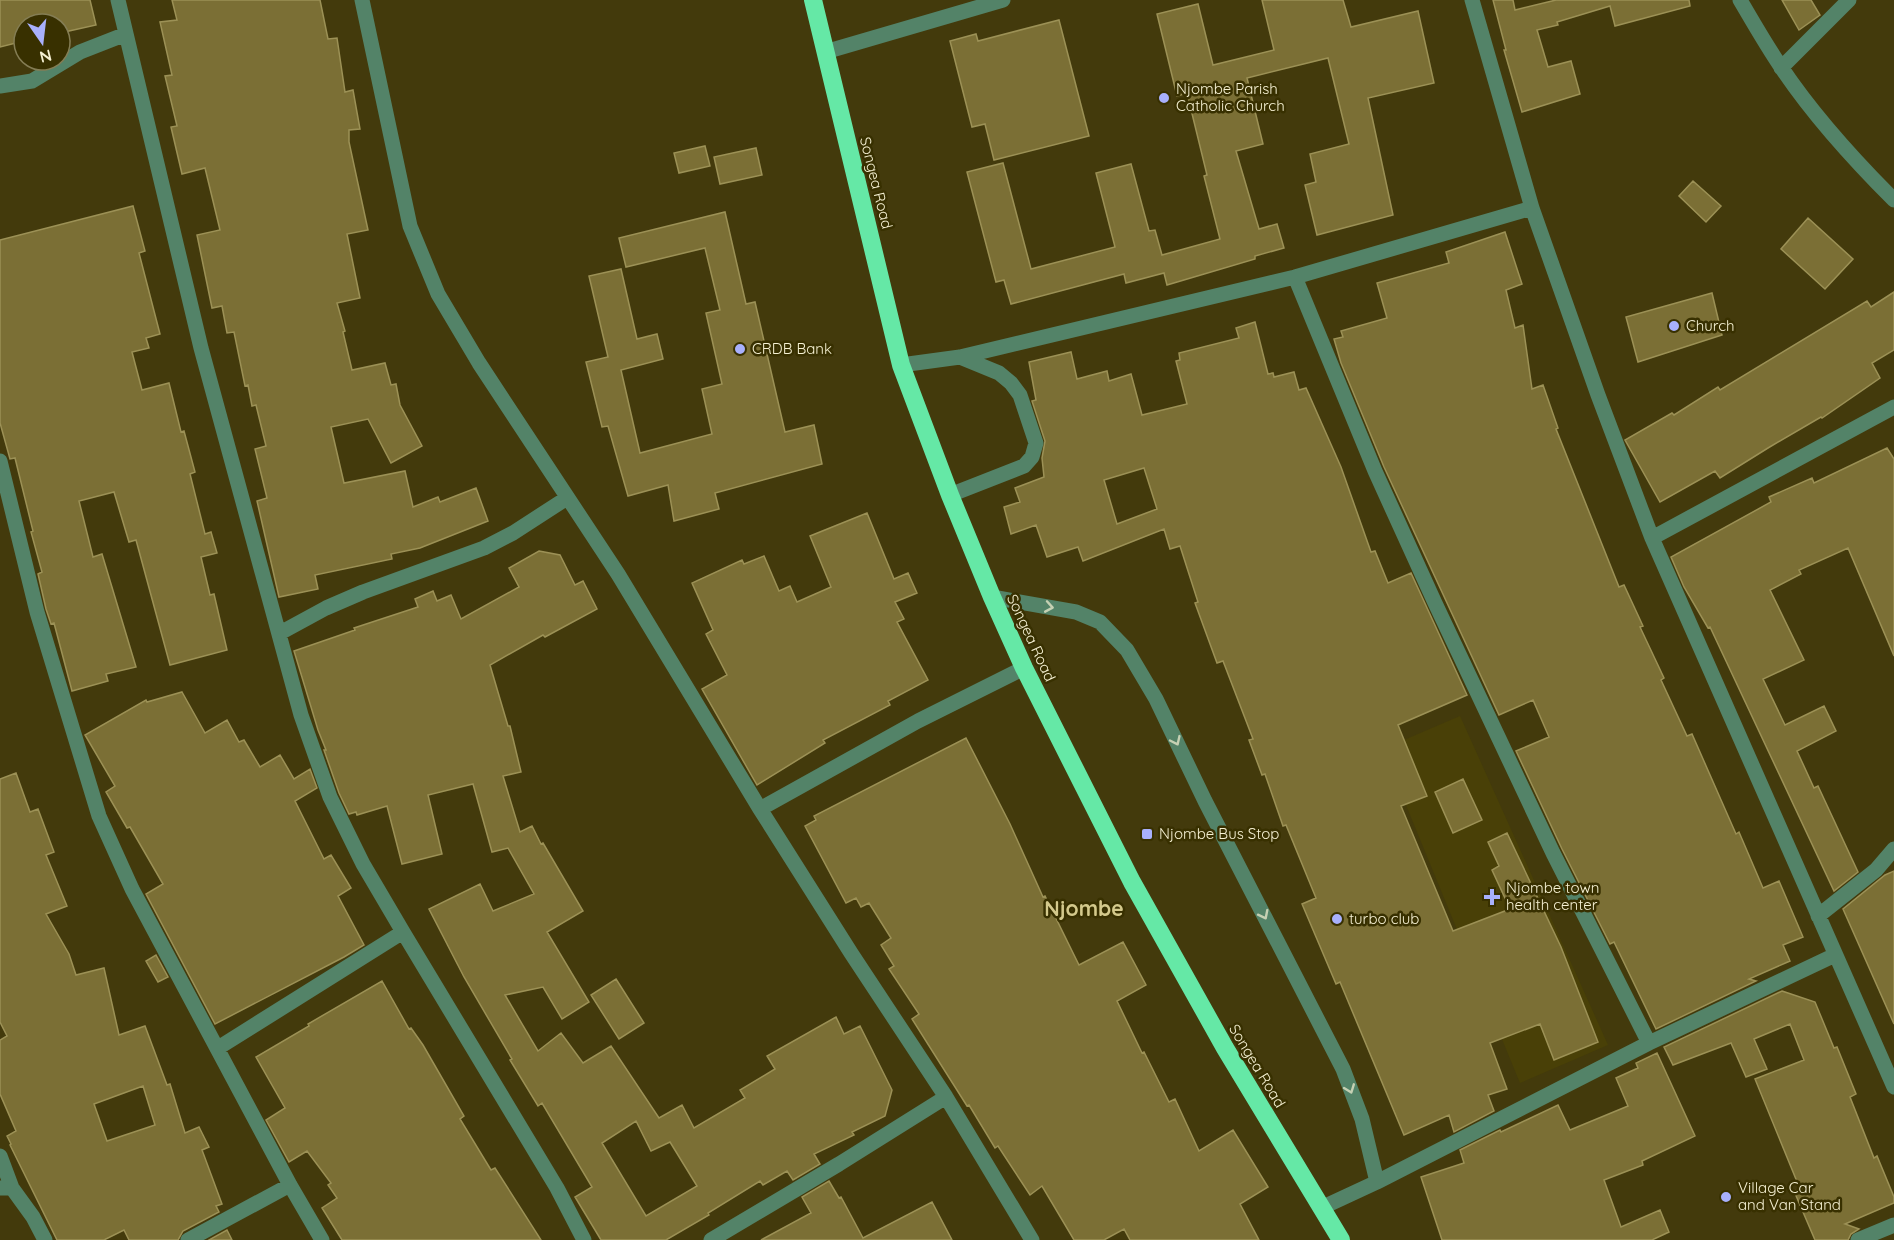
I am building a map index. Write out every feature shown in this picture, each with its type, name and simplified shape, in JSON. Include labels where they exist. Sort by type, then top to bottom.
[{"type":"highway","name":"Songea Road","points":[[813,0],[901,365],[950,495],[992,597],[1024,668],[1132,882],[1225,1048],[1341,1240]]},
{"type":"street","points":[[118,0],[201,348],[301,715],[330,797],[363,864],[557,1188],[584,1240]]},
{"type":"street","points":[[362,0],[402,191],[414,236],[438,294],[485,373],[618,574],[760,809],[946,1097],[1032,1240]]},
{"type":"street","points":[[825,52],[1003,0]]},
{"type":"street","points":[[1472,0],[1532,208],[1652,538],[1894,1087]]},
{"type":"street","points":[[1740,0],[1781,68],[1816,115],[1851,156],[1894,200]]},
{"type":"street","points":[[1781,68],[1849,0]]},
{"type":"street","points":[[0,86],[32,81],[80,52],[126,34]]},
{"type":"street","points":[[901,365],[960,357],[1294,277],[1532,208]]},
{"type":"street","points":[[1294,277],[1375,471],[1435,603],[1553,853],[1649,1043]]},
{"type":"street","points":[[950,495],[1024,466],[1036,448],[1020,395],[1011,382],[999,373],[960,357]]},
{"type":"street","points":[[1652,538],[1894,407]]},
{"type":"street","points":[[0,461],[37,612],[99,816],[132,889],[290,1185],[322,1240]]},
{"type":"street","points":[[280,633],[326,608],[363,592],[484,548],[513,533],[567,498]]},
{"type":"street","points":[[992,597],[1076,612],[1100,622],[1127,650],[1156,699],[1205,801],[1343,1069],[1362,1119],[1377,1182]]},
{"type":"street","points":[[760,809],[918,721],[1024,668]]},
{"type":"street","points":[[1818,916],[1876,870],[1894,849]]},
{"type":"street","points":[[218,1048],[403,932]]},
{"type":"street","points":[[1321,1208],[1377,1182],[1649,1043],[1835,955]]},
{"type":"street","points":[[712,1240],[946,1097]]},
{"type":"street","points":[[0,1156],[6,1188],[33,1217],[45,1240]]},
{"type":"street","points":[[188,1240],[290,1185]]},
{"type":"street","points":[[1858,1240],[1894,1225]]},
{"type":"shaded area","name":"Njombe town health center","points":[[1460,716],[1608,1045],[1520,1083],[1383,749]]},
{"type":"building","points":[[0,0],[90,0],[96,25],[72,30],[72,12],[12,12],[12,44],[0,47]]},
{"type":"building","points":[[172,0],[320,0],[328,39],[337,38],[345,92],[353,90],[360,129],[349,130],[349,142],[368,230],[347,234],[360,298],[337,303],[345,331],[343,332],[352,370],[385,363],[391,385],[396,384],[400,405],[422,446],[391,463],[368,419],[331,427],[344,483],[405,471],[413,507],[438,497],[440,502],[476,488],[488,521],[420,548],[391,554],[392,559],[315,575],[318,589],[279,597],[257,501],[267,498],[255,449],[266,446],[256,405],[252,406],[248,385],[245,386],[234,332],[227,333],[222,306],[212,308],[197,235],[220,230],[205,168],[182,174],[171,127],[177,126],[165,76],[172,75],[160,22],[177,20]]},
{"type":"building","points":[[1262,0],[1343,0],[1351,27],[1418,11],[1434,83],[1368,98],[1393,215],[1317,235],[1305,185],[1316,182],[1310,154],[1349,144],[1328,58],[1247,78],[1263,144],[1236,151],[1259,229],[1277,224],[1284,248],[1167,285],[1164,273],[1126,283],[1124,274],[1011,304],[1004,280],[996,282],[967,172],[1003,163],[1031,269],[1115,247],[1096,173],[1131,164],[1149,231],[1155,230],[1162,255],[1220,239],[1187,93],[1177,96],[1157,14],[1198,4],[1213,65],[1274,50]]},
{"type":"building","points":[[1493,0],[1513,0],[1515,10],[1556,0],[1689,0],[1690,6],[1615,26],[1610,6],[1557,22],[1558,25],[1537,30],[1548,67],[1571,61],[1580,94],[1522,112],[1504,50],[1506,50]]},
{"type":"building","points":[[1782,0],[1811,0],[1820,15],[1799,30]]},
{"type":"building","points":[[1059,20],[1089,136],[994,160],[985,124],[972,127],[950,41],[976,34],[978,41]]},
{"type":"building","points":[[705,146],[710,166],[679,173],[674,153]]},
{"type":"building","points":[[756,148],[762,175],[720,184],[714,157]]},
{"type":"building","points":[[1693,181],[1721,206],[1706,222],[1679,196]]},
{"type":"building","points":[[133,206],[145,251],[139,253],[160,334],[146,338],[149,348],[132,352],[142,390],[169,383],[181,432],[184,431],[195,472],[190,474],[205,534],[211,532],[217,553],[201,557],[210,595],[214,594],[227,650],[170,665],[136,540],[129,542],[114,492],[79,501],[93,557],[102,554],[136,667],[106,674],[108,681],[72,691],[54,623],[51,624],[46,609],[38,574],[42,572],[15,458],[10,459],[0,423],[0,240]]},
{"type":"building","points":[[725,212],[746,304],[755,302],[785,432],[814,425],[822,464],[715,493],[719,509],[674,521],[668,485],[628,496],[608,426],[602,427],[586,362],[608,357],[589,276],[621,269],[637,339],[657,334],[663,359],[621,370],[640,453],[712,434],[702,389],[722,384],[706,313],[720,310],[705,248],[626,267],[619,238]]},
{"type":"building","points":[[1808,218],[1853,259],[1825,289],[1781,249]]},
{"type":"building","points":[[1505,232],[1522,284],[1506,290],[1515,328],[1523,325],[1532,389],[1543,385],[1558,428],[1556,429],[1619,587],[1624,585],[1643,626],[1640,627],[1664,678],[1661,680],[1687,736],[1692,734],[1736,834],[1739,832],[1763,888],[1779,881],[1803,937],[1783,945],[1790,961],[1749,979],[1756,981],[1656,1029],[1614,942],[1610,944],[1562,849],[1516,751],[1549,737],[1533,700],[1499,715],[1384,467],[1341,363],[1334,339],[1343,337],[1341,331],[1387,318],[1377,283],[1449,263],[1446,252]]},
{"type":"building","points":[[1894,292],[1894,350],[1872,363],[1880,378],[1822,418],[1720,478],[1715,471],[1660,502],[1625,440],[1672,413],[1674,415],[1718,387],[1720,390],[1867,301],[1871,307]]},
{"type":"building","name":"Church","points":[[1712,293],[1722,335],[1638,362],[1626,317]]},
{"type":"building","points":[[1255,322],[1268,374],[1273,373],[1274,377],[1294,372],[1299,390],[1306,388],[1341,467],[1371,552],[1375,551],[1388,583],[1411,573],[1467,695],[1398,725],[1427,796],[1401,806],[1453,931],[1510,909],[1492,870],[1499,866],[1488,842],[1507,833],[1561,947],[1598,1042],[1554,1060],[1540,1024],[1490,1043],[1507,1089],[1488,1095],[1494,1111],[1454,1132],[1449,1115],[1404,1135],[1340,982],[1336,984],[1302,904],[1316,898],[1286,825],[1283,826],[1265,774],[1262,775],[1249,740],[1253,739],[1223,661],[1217,663],[1195,603],[1198,602],[1180,546],[1170,549],[1164,529],[1083,561],[1078,547],[1047,557],[1036,525],[1011,534],[1004,507],[1020,502],[1015,488],[1044,477],[1042,458],[1045,441],[1032,401],[1036,400],[1029,362],[1071,352],[1077,379],[1107,371],[1109,381],[1131,374],[1142,415],[1187,404],[1176,361],[1180,360],[1179,353],[1239,338],[1236,328]],"holes":[[[1144,468],[1157,509],[1117,524],[1104,480]]]},
{"type":"building","points":[[1887,448],[1894,459],[1894,656],[1848,548],[1799,570],[1801,574],[1770,590],[1804,660],[1763,679],[1785,725],[1824,706],[1836,731],[1797,751],[1814,788],[1818,786],[1858,872],[1834,891],[1710,627],[1708,628],[1684,587],[1671,557],[1771,502],[1769,497],[1812,478],[1814,483]]},
{"type":"building","points":[[867,513],[894,579],[908,573],[917,593],[895,602],[904,619],[897,622],[928,680],[888,701],[890,705],[823,740],[825,743],[757,785],[702,689],[727,675],[706,634],[713,630],[692,583],[742,560],[744,564],[764,556],[779,591],[790,586],[797,602],[831,587],[810,536]]},
{"type":"building","points":[[539,551],[560,555],[575,585],[583,581],[597,609],[545,637],[543,635],[490,665],[508,726],[510,726],[521,772],[503,776],[520,832],[532,826],[583,911],[547,932],[589,1002],[562,1019],[543,987],[505,995],[538,1051],[561,1033],[583,1063],[611,1046],[659,1118],[682,1105],[694,1128],[745,1098],[740,1090],[775,1069],[767,1056],[836,1017],[844,1034],[860,1026],[892,1090],[885,1116],[852,1132],[854,1135],[814,1154],[820,1164],[793,1180],[787,1171],[763,1185],[760,1181],[666,1240],[601,1240],[575,1197],[592,1187],[542,1103],[538,1106],[510,1060],[512,1059],[464,977],[429,909],[480,884],[493,911],[534,894],[508,848],[492,852],[473,784],[428,795],[442,854],[402,864],[387,806],[357,815],[356,812],[349,814],[324,750],[326,750],[294,651],[418,607],[415,599],[433,591],[437,601],[451,595],[461,619],[519,587],[509,568]],"holes":[[[636,1121],[651,1151],[670,1142],[697,1186],[646,1216],[602,1143]]]},
{"type":"building","points":[[182,692],[205,733],[227,720],[239,742],[244,740],[260,767],[280,755],[294,779],[310,769],[317,788],[295,801],[324,859],[331,855],[351,888],[338,896],[364,945],[215,1024],[146,894],[163,884],[130,827],[127,828],[106,792],[115,786],[85,735],[146,700],[147,702]]},
{"type":"building","points":[[966,738],[1010,824],[1043,897],[1045,896],[1079,965],[1123,942],[1146,985],[1117,1001],[1169,1102],[1175,1099],[1199,1151],[1233,1130],[1268,1187],[1240,1204],[1259,1240],[1130,1240],[1124,1229],[1104,1240],[1074,1240],[1042,1186],[1030,1195],[998,1146],[995,1148],[912,1019],[919,1014],[889,969],[894,966],[881,945],[891,938],[869,903],[861,907],[856,898],[846,903],[805,826],[816,820],[814,816]]},
{"type":"building","points":[[16,773],[30,812],[38,809],[54,852],[46,855],[67,906],[46,914],[69,954],[76,975],[104,968],[119,1035],[145,1026],[167,1085],[170,1084],[185,1133],[199,1127],[209,1147],[202,1150],[222,1204],[216,1206],[219,1212],[183,1231],[178,1240],[129,1240],[124,1230],[104,1240],[57,1240],[10,1145],[7,1136],[16,1131],[0,1094],[0,1040],[7,1036],[0,1022],[0,779]],"holes":[[[143,1086],[155,1125],[107,1141],[94,1104]]]},
{"type":"building","points":[[1463,779],[1482,820],[1453,833],[1435,792]]},
{"type":"building","points":[[1894,871],[1894,1024],[1843,909],[1885,875]]},
{"type":"building","points":[[156,955],[168,977],[158,982],[146,961]]},
{"type":"building","points":[[616,979],[644,1023],[619,1039],[591,995]]},
{"type":"building","points":[[382,981],[409,1029],[411,1028],[423,1045],[464,1116],[460,1119],[491,1170],[495,1168],[541,1240],[342,1240],[322,1208],[337,1198],[328,1185],[331,1183],[307,1151],[289,1162],[266,1120],[285,1108],[256,1057]]},
{"type":"building","points":[[1782,991],[1815,1002],[1856,1094],[1850,1097],[1874,1158],[1877,1156],[1894,1197],[1894,1203],[1845,1224],[1859,1229],[1851,1234],[1848,1240],[1815,1240],[1794,1191],[1800,1189],[1755,1079],[1804,1060],[1790,1024],[1754,1039],[1767,1069],[1746,1077],[1731,1043],[1673,1065],[1664,1047]]},
{"type":"building","points":[[1657,1053],[1695,1136],[1642,1161],[1643,1165],[1604,1180],[1621,1227],[1660,1210],[1669,1232],[1652,1240],[1442,1240],[1421,1177],[1464,1163],[1460,1150],[1558,1105],[1570,1130],[1628,1106],[1616,1078],[1638,1068],[1636,1063]]},
{"type":"building","points":[[829,1181],[839,1198],[841,1197],[863,1238],[932,1202],[952,1240],[761,1240],[811,1213],[802,1197]]},
{"type":"building","points":[[227,1230],[232,1240],[209,1240]]},
{"type":"place","name":"Njombe Parish Catholic Church","points":[[1164,98]]},
{"type":"place","name":"Church","points":[[1674,326]]},
{"type":"place","name":"CRDB Bank","points":[[740,349]]},
{"type":"place","name":"Njombe Bus Stop","points":[[1147,834]]},
{"type":"place","name":"Njombe town health center","points":[[1492,897]]},
{"type":"place","name":"turbo club","points":[[1337,919]]},
{"type":"place","name":"Village Car and Van Stand","points":[[1726,1197]]},
{"type":"district","name":"Njombe","points":[[1084,909]]}]
